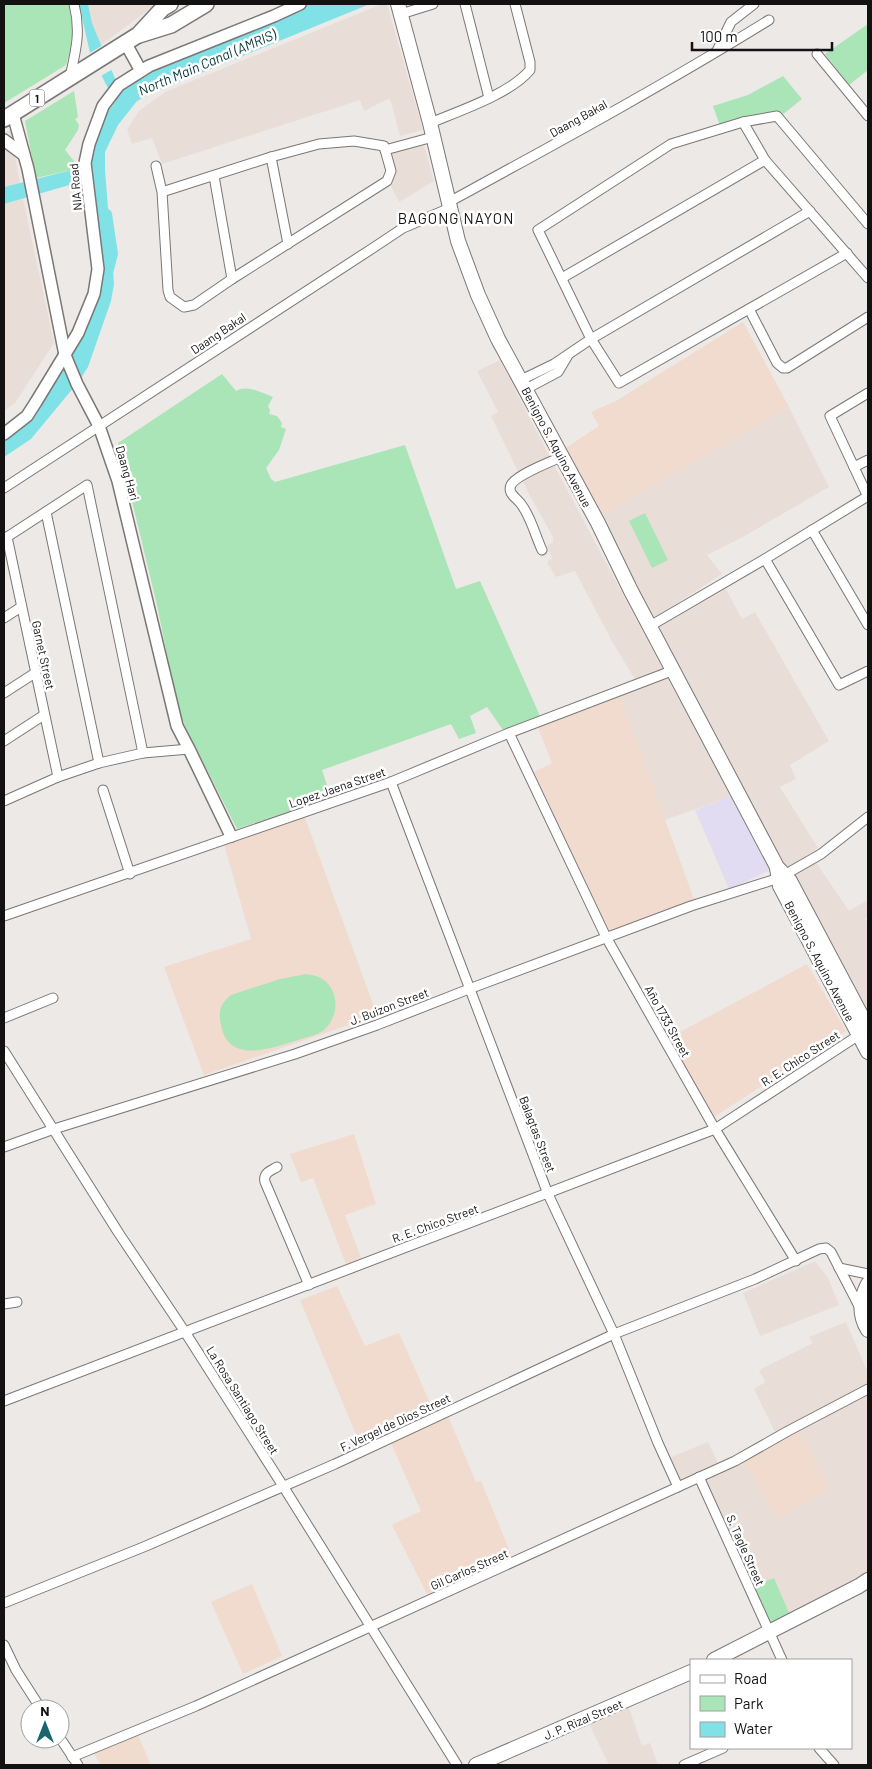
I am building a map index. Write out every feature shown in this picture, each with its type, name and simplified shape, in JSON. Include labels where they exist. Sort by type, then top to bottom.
[{"type":"highway","name":"1","points":[[132,39],[163,8],[170,4]]},
{"type":"highway","name":"1","points":[[8,116],[188,4]]},
{"type":"highway","name":"1","points":[[132,39],[171,25],[206,4]]},
{"type":"main road","name":"Benigno S. Aquino Avenue","points":[[405,8],[431,130],[458,241],[478,295],[498,339],[598,523],[650,626],[781,873],[780,886],[865,1031],[868,1052]]},
{"type":"main road","points":[[868,1284],[862,1299],[861,1311],[868,1330]]},
{"type":"main road","points":[[716,1659],[860,1586],[868,1580]]},
{"type":"main road","name":"J. P. Rizal Street","points":[[476,1765],[690,1672]]},
{"type":"street","points":[[70,77],[78,39],[77,16],[74,4]]},
{"type":"street","name":"NIA Road","points":[[4,434],[27,416],[78,333],[94,294],[98,269],[85,162],[94,129],[103,106],[116,89],[141,71],[180,52],[300,4]]},
{"type":"street","points":[[405,8],[433,4]]},
{"type":"street","points":[[465,4],[489,98]]},
{"type":"street","points":[[385,150],[431,130],[489,98],[518,81],[530,70],[530,62],[515,4]]},
{"type":"street","points":[[717,52],[731,22],[754,4]]},
{"type":"street","name":"Daang Bakal","points":[[4,488],[403,228],[449,205],[613,113],[769,20]]},
{"type":"street","points":[[132,39],[141,71]]},
{"type":"street","points":[[817,54],[868,116]]},
{"type":"street","name":"Daang Hari","points":[[8,116],[24,155],[30,180],[65,355],[77,384],[99,426],[118,482],[174,717],[231,836]]},
{"type":"street","points":[[847,253],[619,384],[591,339],[538,230],[671,144],[743,122],[777,116],[868,224]]},
{"type":"street","points":[[743,122],[765,160],[868,278]]},
{"type":"street","points":[[4,140],[24,155]]},
{"type":"street","points":[[156,166],[162,192],[170,296],[184,307],[194,305],[387,181],[391,171],[384,146],[354,141],[318,144],[270,157],[162,192]]},
{"type":"street","points":[[270,157],[288,244]]},
{"type":"street","points":[[562,278],[765,160]]},
{"type":"street","points":[[214,176],[232,279]]},
{"type":"street","points":[[523,385],[591,339],[810,211]]},
{"type":"street","points":[[748,309],[777,363],[783,368],[787,368],[868,317]]},
{"type":"street","points":[[650,626],[868,496],[830,416],[868,393]]},
{"type":"street","points":[[542,550],[528,514],[521,502],[510,490],[511,484],[561,457]]},
{"type":"street","points":[[854,467],[868,460]]},
{"type":"street","points":[[5,538],[87,485],[143,754]]},
{"type":"street","points":[[46,512],[99,763]]},
{"type":"street","points":[[812,530],[868,625]]},
{"type":"street","name":"Garnet Street","points":[[5,538],[58,777]]},
{"type":"street","points":[[765,559],[839,685],[868,671]]},
{"type":"street","points":[[4,618],[21,607]]},
{"type":"street","name":"Lopez Jaena Street","points":[[4,916],[130,874],[231,836],[391,782],[509,733],[674,670]]},
{"type":"street","points":[[4,693],[35,673]]},
{"type":"street","points":[[4,741],[44,715]]},
{"type":"street","name":"Año 1733 Street","points":[[509,733],[606,937],[715,1129],[796,1261]]},
{"type":"street","points":[[4,801],[58,777],[99,763],[143,754],[190,749]]},
{"type":"street","name":"Balagtas Street","points":[[391,782],[548,1194],[614,1334],[678,1487]]},
{"type":"street","points":[[103,790],[130,874]]},
{"type":"street","name":"J. Buizon Street","points":[[4,1147],[54,1129],[295,1054],[377,1026],[606,937],[781,873],[821,854],[868,816]]},
{"type":"street","points":[[4,1018],[53,998]]},
{"type":"street","name":"R. E. Chico Street","points":[[6,1400],[715,1129],[865,1031]]},
{"type":"street","name":"La Rosa Santiago Street","points":[[4,1051],[118,1232],[185,1332],[283,1486],[457,1765]]},
{"type":"street","points":[[277,1167],[265,1174],[265,1182],[309,1284]]},
{"type":"street","points":[[796,1261],[819,1249],[826,1248],[831,1252],[861,1311]]},
{"type":"street","name":"F. Vergel de Dios Street","points":[[4,1603],[146,1546],[344,1460],[614,1334],[796,1261]]},
{"type":"street","points":[[839,1268],[868,1274]]},
{"type":"street","points":[[4,1304],[17,1302]]},
{"type":"street","name":"Gil Carlos Street","points":[[72,1757],[196,1706],[735,1461],[788,1430],[868,1389]]},
{"type":"street","points":[[4,1390],[6,1400]]},
{"type":"street","name":"S. Tagle Street","points":[[700,1477],[782,1659]]},
{"type":"street","points":[[4,1645],[16,1670],[35,1699]]},
{"type":"street","points":[[67,1749],[78,1765]]},
{"type":"street","points":[[684,1765],[721,1749]]},
{"type":"street","points":[[820,1749],[834,1765]]},
{"type":"shaded area","points":[[88,4],[156,4],[101,45],[92,23]]},
{"type":"shaded area","points":[[382,4],[387,4],[423,130],[400,136],[390,98],[364,111],[360,100],[162,164],[152,138],[132,144],[127,130],[139,111],[165,92]]},
{"type":"shaded area","points":[[10,130],[20,183],[4,187],[4,134]]},
{"type":"shaded area","points":[[424,145],[434,181],[399,202],[389,182],[383,155]]},
{"type":"shaded area","points":[[23,199],[54,343],[15,403],[4,411],[4,204]]},
{"type":"shaded area","points":[[743,322],[789,407],[600,516],[564,449],[599,426],[591,412],[616,401]]},
{"type":"shaded area","points":[[500,360],[663,670],[636,681],[614,645],[575,571],[556,577],[547,562],[552,558],[547,546],[553,542],[553,537],[529,494],[491,416],[498,412],[477,371]]},
{"type":"shaded area","points":[[789,407],[829,487],[741,538],[707,555],[722,574],[654,618],[600,516]]},
{"type":"shaded area","points":[[726,589],[742,619],[755,612],[829,741],[790,765],[796,779],[780,787],[818,848],[786,870],[658,628]]},
{"type":"shaded area","points":[[667,678],[732,796],[665,820],[620,696]]},
{"type":"shaded area","points":[[620,696],[695,902],[609,933],[534,772],[552,763],[538,727]]},
{"type":"shaded area","points":[[732,796],[771,870],[729,889],[695,810]]},
{"type":"shaded area","points":[[304,815],[377,1015],[204,1075],[164,967],[251,939],[224,844]]},
{"type":"shaded area","points":[[815,861],[849,911],[868,900],[868,917],[865,919],[868,923],[868,1013],[792,876]]},
{"type":"shaded area","points":[[807,964],[846,1031],[714,1117],[667,1039]]},
{"type":"shaded area","points":[[354,1134],[376,1204],[345,1215],[361,1258],[346,1264],[313,1178],[301,1182],[290,1154]]},
{"type":"shaded area","points":[[815,1261],[828,1278],[839,1305],[760,1336],[743,1293]]},
{"type":"shaded area","points":[[337,1286],[365,1346],[399,1333],[433,1410],[360,1444],[300,1300]]},
{"type":"shaded area","points":[[846,1322],[868,1373],[868,1384],[776,1434],[754,1389],[765,1382],[759,1370],[813,1343],[809,1337]]},
{"type":"shaded area","points":[[868,1394],[868,1573],[790,1615],[751,1587],[705,1481],[744,1461],[777,1519],[830,1490],[800,1431]]},
{"type":"shaded area","points":[[448,1416],[476,1482],[481,1481],[513,1559],[427,1594],[392,1525],[421,1511],[390,1441]]},
{"type":"shaded area","points":[[800,1431],[830,1490],[777,1519],[744,1461]]},
{"type":"shaded area","points":[[708,1442],[719,1465],[681,1484],[669,1458]]},
{"type":"shaded area","points":[[252,1584],[282,1656],[243,1674],[211,1602]]},
{"type":"shaded area","points":[[628,1705],[642,1746],[650,1743],[658,1765],[609,1765],[589,1724]]},
{"type":"shaded area","points":[[137,1733],[151,1765],[101,1765],[93,1752]]},
{"type":"green space","points":[[4,4],[69,4],[74,37],[66,65],[4,103]]},
{"type":"green space","points":[[868,24],[868,70],[849,85],[825,54]]},
{"type":"green space","points":[[783,76],[802,99],[782,115],[720,126],[713,106],[748,95]]},
{"type":"green space","points":[[74,91],[78,117],[75,119],[79,125],[78,130],[65,150],[78,166],[76,169],[36,178],[25,121]]},
{"type":"green space","points":[[222,374],[236,391],[245,388],[273,397],[268,406],[269,414],[277,416],[282,423],[281,427],[286,429],[279,450],[266,468],[271,479],[275,482],[405,445],[456,589],[480,581],[540,716],[503,730],[487,707],[470,716],[476,733],[459,739],[451,724],[322,770],[331,797],[237,829],[178,709],[157,605],[118,443]]},
{"type":"green space","points":[[645,513],[668,560],[652,568],[629,521]]},
{"type":"green space","points":[[306,974],[324,980],[335,997],[335,1010],[326,1028],[313,1036],[264,1049],[242,1049],[232,1045],[225,1037],[221,1025],[220,1012],[222,1005],[231,995],[280,979]]},
{"type":"green space","points":[[774,1578],[790,1615],[769,1626],[751,1587]]},
{"type":"water","name":"North Main Canal (AMRIS)","points":[[79,4],[88,4],[92,23],[121,93],[136,77],[307,4],[370,4],[154,92],[137,101],[118,125],[105,152],[114,284],[111,301],[88,367],[79,381],[31,439],[4,457],[4,436],[18,426],[80,337],[96,304],[98,295],[90,179],[4,204],[4,187],[76,169],[78,166],[90,163],[91,146],[103,118],[115,102],[90,53]]},
{"type":"pier","points":[[103,45],[113,69],[99,77],[88,54]]},
{"type":"waterway","name":"North Main Canal (AMRIS)","points":[[107,214],[113,254],[108,273]]},
{"type":"district","name":"BAGONG NAYON","points":[[456,218]]}]
